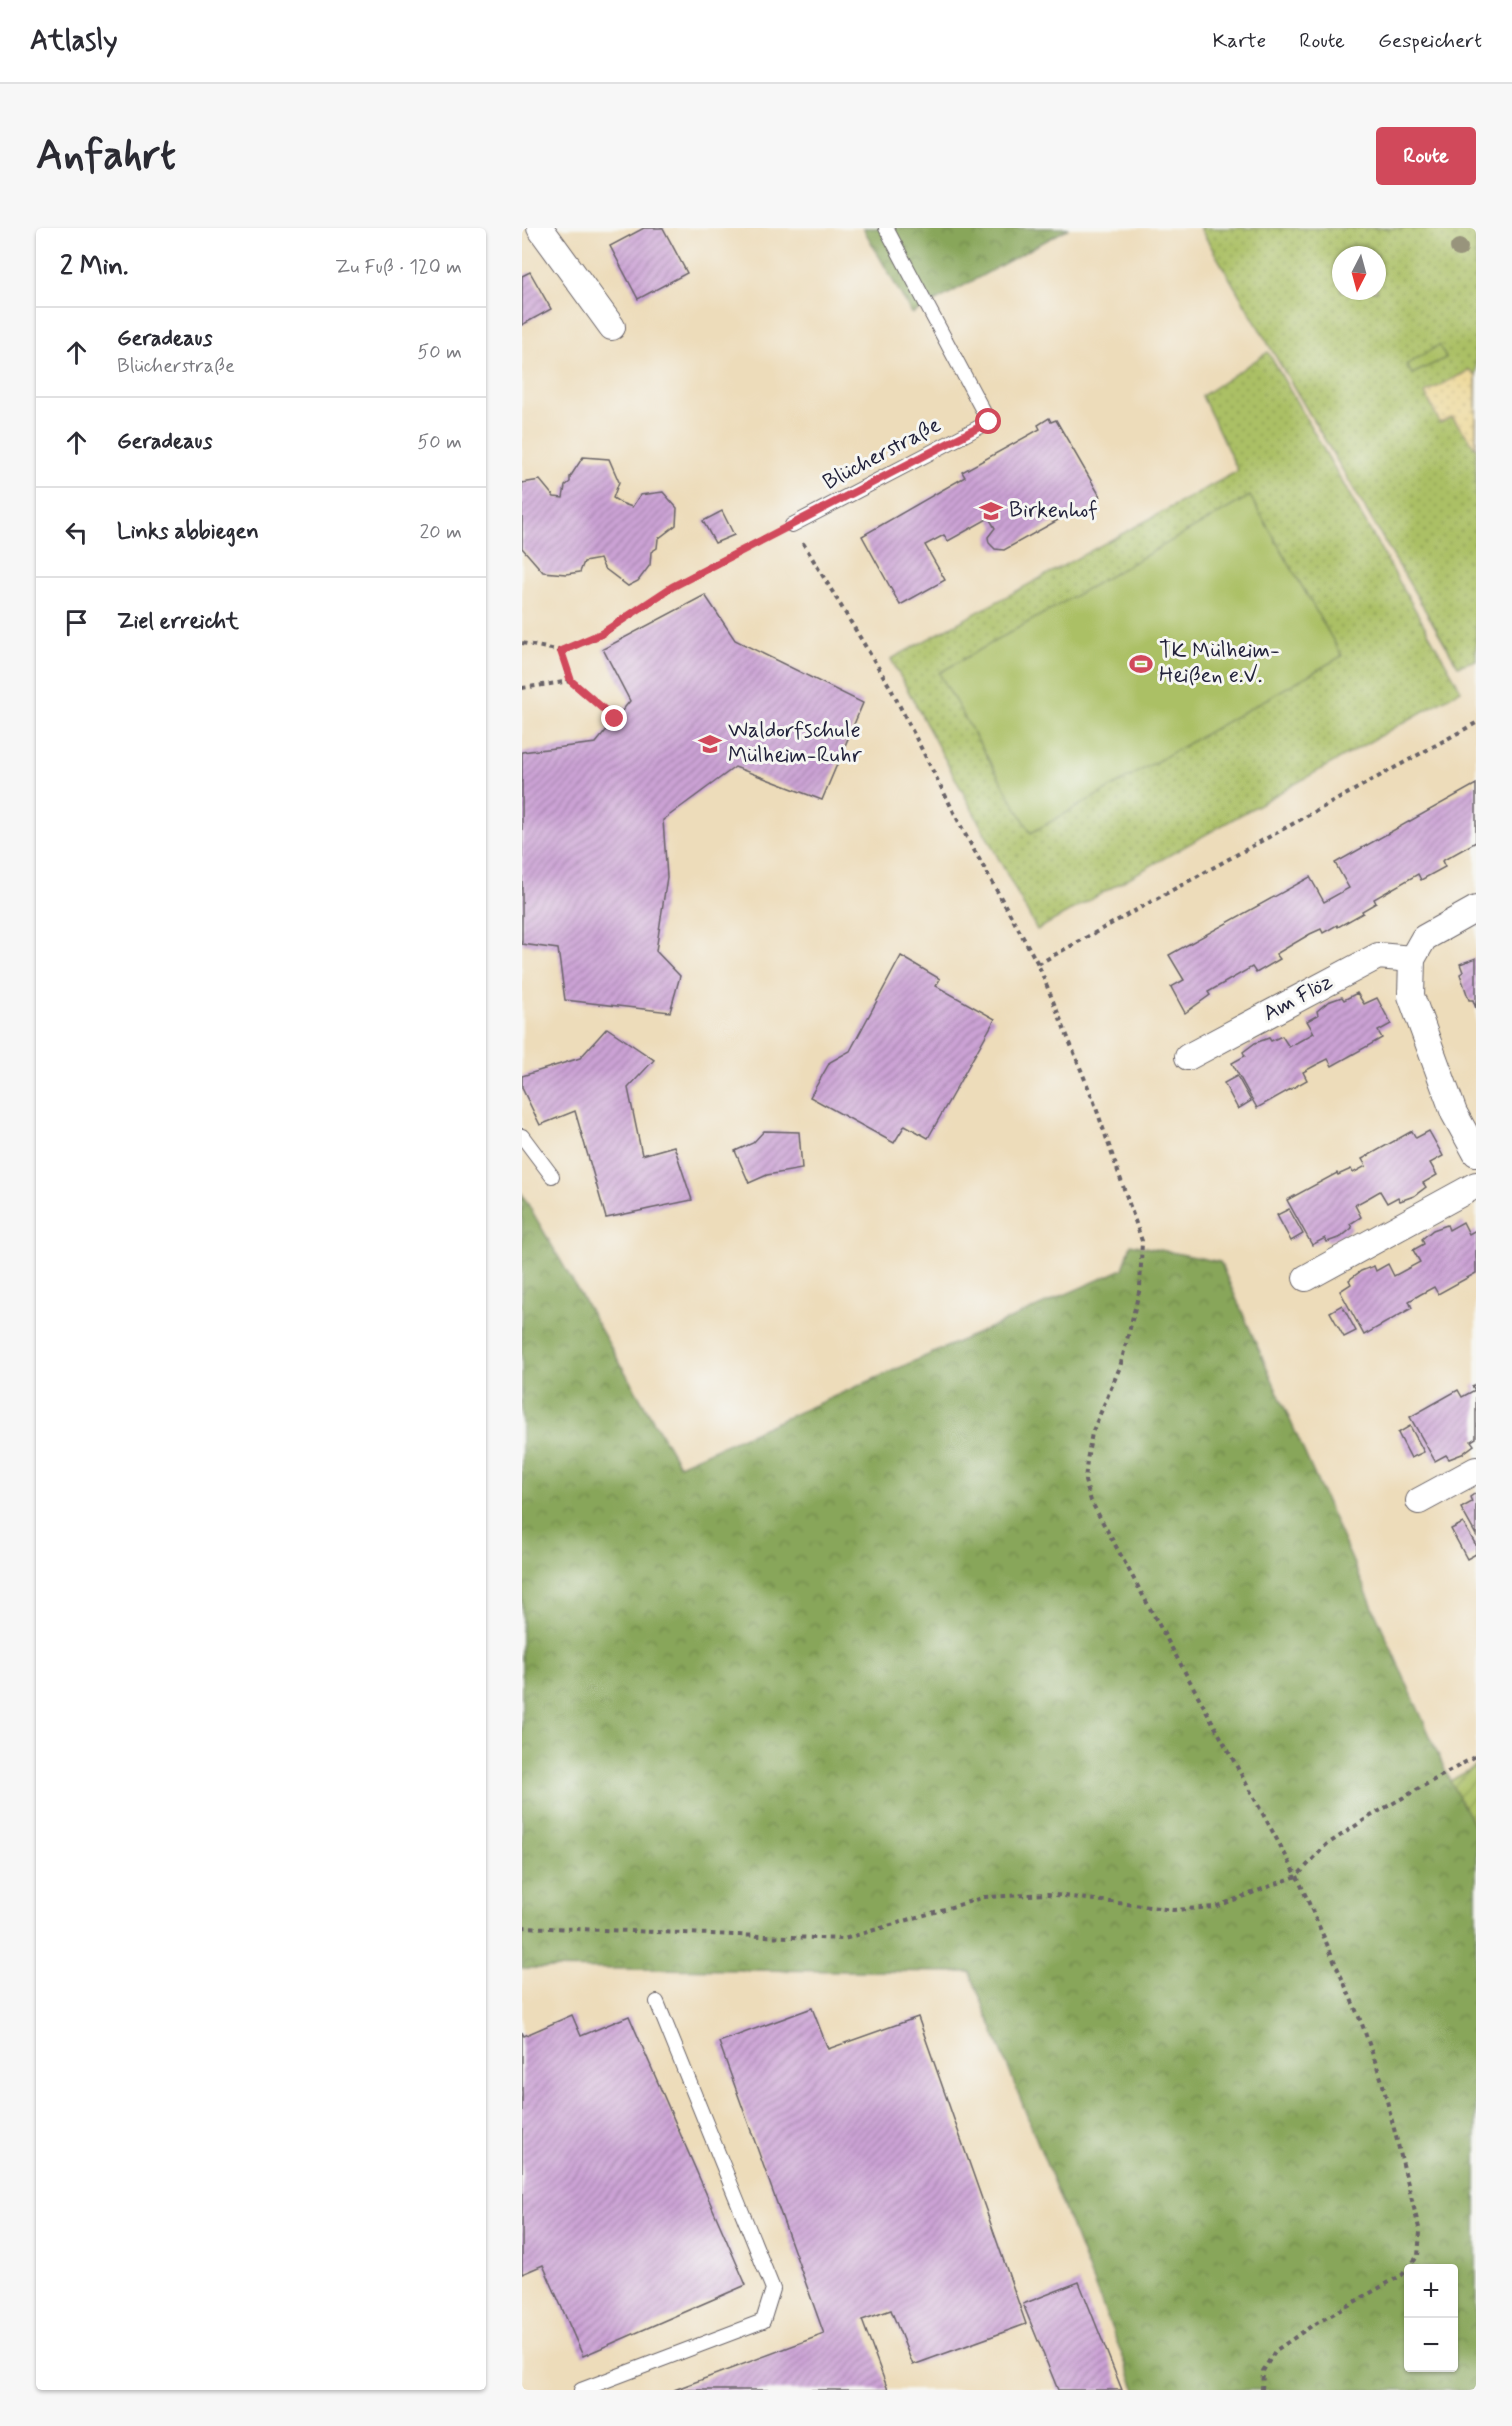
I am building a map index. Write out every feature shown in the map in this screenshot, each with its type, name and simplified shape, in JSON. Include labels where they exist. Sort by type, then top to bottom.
[{"type":"street","points":[[540,228],[612,327]]},
{"type":"street","points":[[1476,909],[1424,938],[1412,959],[1411,996],[1454,1113],[1476,1153]]},
{"type":"street","name":"Am Flöz","points":[[1188,1057],[1378,956],[1412,959]]},
{"type":"street","points":[[1306,1278],[1476,1185]]},
{"type":"street","points":[[1419,1501],[1476,1470]]},
{"type":"lane","name":"Blücherstraße","points":[[792,525],[989,422],[886,228]]},
{"type":"lane","points":[[522,1136],[552,1176]]},
{"type":"lane","points":[[581,2390],[763,2321],[773,2289],[657,2002]]},
{"type":"path","points":[[522,643],[561,651],[601,634],[672,587],[792,525],[890,687],[965,834],[1038,964],[1094,1102],[1142,1241],[1140,1288],[1133,1318],[1120,1367],[1092,1433],[1085,1481],[1096,1511],[1297,1876],[1362,2024],[1383,2080],[1420,2232],[1418,2256],[1402,2275],[1310,2327],[1275,2351],[1263,2371],[1262,2390]]},
{"type":"path","points":[[561,651],[571,681],[615,719]]},
{"type":"path","points":[[522,688],[571,681]]},
{"type":"path","points":[[1038,964],[1476,723]]},
{"type":"path","points":[[522,1927],[844,1939],[985,1897],[1048,1894],[1173,1910],[1215,1906],[1297,1876],[1326,1845],[1369,1817],[1476,1756]]},
{"type":"green space","points":[[863,228],[1069,228],[912,314]]},
{"type":"green space","points":[[1200,228],[1476,228],[1476,660],[1458,666]]},
{"type":"green space","points":[[1439,345],[1446,358],[1412,374],[1406,365]]},
{"type":"green space","name":"TK Mülheim- Heißen e.V.","points":[[1268,352],[1461,690],[1037,930],[891,659],[1238,471],[1202,396]]},
{"type":"green space","name":"TK Mülheim- Heißen e.V.","points":[[1250,496],[1342,656],[1031,833],[939,673]]},
{"type":"green space","points":[[522,1194],[679,1465],[1123,1269],[1131,1244],[1220,1262],[1450,1781],[1476,1829],[1476,2390],[1136,2390],[970,1972],[522,1968]]},
{"type":"green space","points":[[1476,1766],[1476,1829],[1450,1781]]},
{"type":"sand","points":[[1470,370],[1476,376],[1476,448],[1452,417],[1440,423],[1425,393]]},
{"type":"building","points":[[644,228],[663,228],[687,273],[638,299],[610,246]]},
{"type":"building","points":[[530,272],[551,309],[522,325],[522,276]]},
{"type":"building","name":"Birkenhof","points":[[1049,418],[1051,422],[1056,420],[1100,496],[1096,505],[1086,512],[1076,510],[1004,550],[995,549],[989,543],[988,537],[995,528],[989,518],[948,541],[944,535],[925,545],[945,580],[900,605],[862,536],[965,477],[962,472],[1040,429],[1038,425]]},
{"type":"building","points":[[583,457],[609,459],[619,482],[613,498],[621,503],[632,507],[640,495],[663,492],[677,508],[676,525],[658,539],[657,548],[651,552],[650,565],[638,581],[628,586],[604,568],[600,559],[584,562],[580,572],[566,574],[543,572],[522,548],[522,483],[540,480],[554,497],[563,498],[565,486],[570,482],[570,477]]},
{"type":"building","points":[[722,511],[734,535],[715,543],[703,521]]},
{"type":"building","name":"Waldorfschule Mülheim-Ruhr","points":[[705,595],[735,640],[863,703],[822,800],[735,767],[663,820],[667,877],[656,951],[680,976],[670,1012],[565,1000],[558,949],[522,944],[522,752],[596,743],[630,701],[603,649]]},
{"type":"building","points":[[1476,784],[1476,842],[1442,861],[1445,867],[1421,880],[1418,874],[1374,899],[1376,903],[1338,927],[1337,925],[1323,933],[1321,929],[1310,934],[1276,954],[1280,959],[1256,973],[1252,967],[1208,992],[1210,995],[1185,1013],[1171,987],[1184,980],[1169,955],[1310,877],[1324,902],[1349,888],[1335,863]]},
{"type":"building","points":[[901,956],[940,979],[936,986],[995,1019],[928,1138],[905,1125],[894,1143],[810,1097],[830,1062],[850,1051]]},
{"type":"building","points":[[1476,958],[1476,1009],[1473,1000],[1469,1000],[1460,974],[1463,972],[1460,964]]},
{"type":"building","points":[[1357,993],[1364,1004],[1377,998],[1391,1024],[1378,1031],[1382,1038],[1332,1066],[1328,1059],[1303,1072],[1307,1080],[1257,1108],[1232,1063],[1245,1056],[1243,1052],[1255,1043],[1269,1038],[1271,1041],[1282,1036],[1289,1047],[1314,1033],[1307,1021],[1318,1015],[1317,1011],[1328,1002],[1342,997],[1344,1000]]},
{"type":"building","points":[[607,1028],[654,1060],[628,1088],[642,1155],[674,1146],[692,1200],[606,1218],[575,1111],[540,1125],[522,1088],[522,1076],[580,1058]]},
{"type":"building","points":[[1237,1076],[1251,1101],[1238,1109],[1224,1083]]},
{"type":"building","points":[[764,1131],[799,1132],[802,1169],[767,1175],[749,1183],[735,1151],[753,1143]]},
{"type":"building","points":[[1412,1131],[1416,1138],[1429,1131],[1443,1156],[1430,1163],[1437,1175],[1423,1183],[1426,1187],[1414,1196],[1400,1201],[1398,1197],[1387,1203],[1380,1191],[1355,1205],[1361,1217],[1350,1224],[1352,1228],[1341,1237],[1327,1242],[1325,1238],[1312,1245],[1287,1200],[1337,1173],[1338,1175],[1351,1169],[1353,1173],[1366,1166],[1362,1159]]},
{"type":"building","points":[[1289,1209],[1303,1234],[1291,1241],[1277,1215]]},
{"type":"building","points":[[1463,1222],[1469,1234],[1476,1230],[1476,1273],[1438,1294],[1434,1287],[1421,1294],[1409,1301],[1412,1308],[1364,1335],[1340,1291],[1351,1284],[1349,1280],[1361,1271],[1374,1266],[1376,1271],[1388,1264],[1394,1276],[1420,1262],[1413,1250],[1424,1244],[1422,1239],[1433,1230],[1447,1225],[1449,1230]]},
{"type":"building","points":[[1342,1305],[1356,1331],[1344,1337],[1330,1312]]},
{"type":"building","points":[[1476,1384],[1476,1438],[1471,1441],[1474,1445],[1462,1454],[1449,1459],[1446,1455],[1435,1461],[1410,1417],[1458,1390],[1462,1397],[1475,1390],[1472,1386]]},
{"type":"building","points":[[1410,1426],[1424,1452],[1411,1458],[1398,1433]]},
{"type":"building","points":[[1476,1493],[1476,1535],[1461,1508],[1472,1502],[1470,1497]]},
{"type":"building","points":[[1463,1523],[1476,1545],[1476,1554],[1467,1559],[1451,1529]]},
{"type":"building","points":[[812,2008],[828,2049],[918,2017],[1026,2324],[913,2365],[891,2310],[862,2320],[888,2390],[674,2390],[824,2334],[719,2042]]},
{"type":"building","points":[[572,2015],[581,2036],[629,2016],[746,2285],[583,2356],[543,2265],[522,2274],[522,2032],[524,2036]]},
{"type":"building","points":[[1079,2282],[1122,2390],[1058,2390],[1023,2304]]},
{"type":"place","name":"Birkenhof","points":[[991,511]]},
{"type":"place","name":"TK Mülheim- Heißen e.V.","points":[[1141,664]]},
{"type":"place","name":"Waldorfschule Mülheim-Ruhr","points":[[710,744]]},
{"type":"route","points":[[615,719],[571,681],[561,651],[601,634],[672,587],[989,422]]}]
